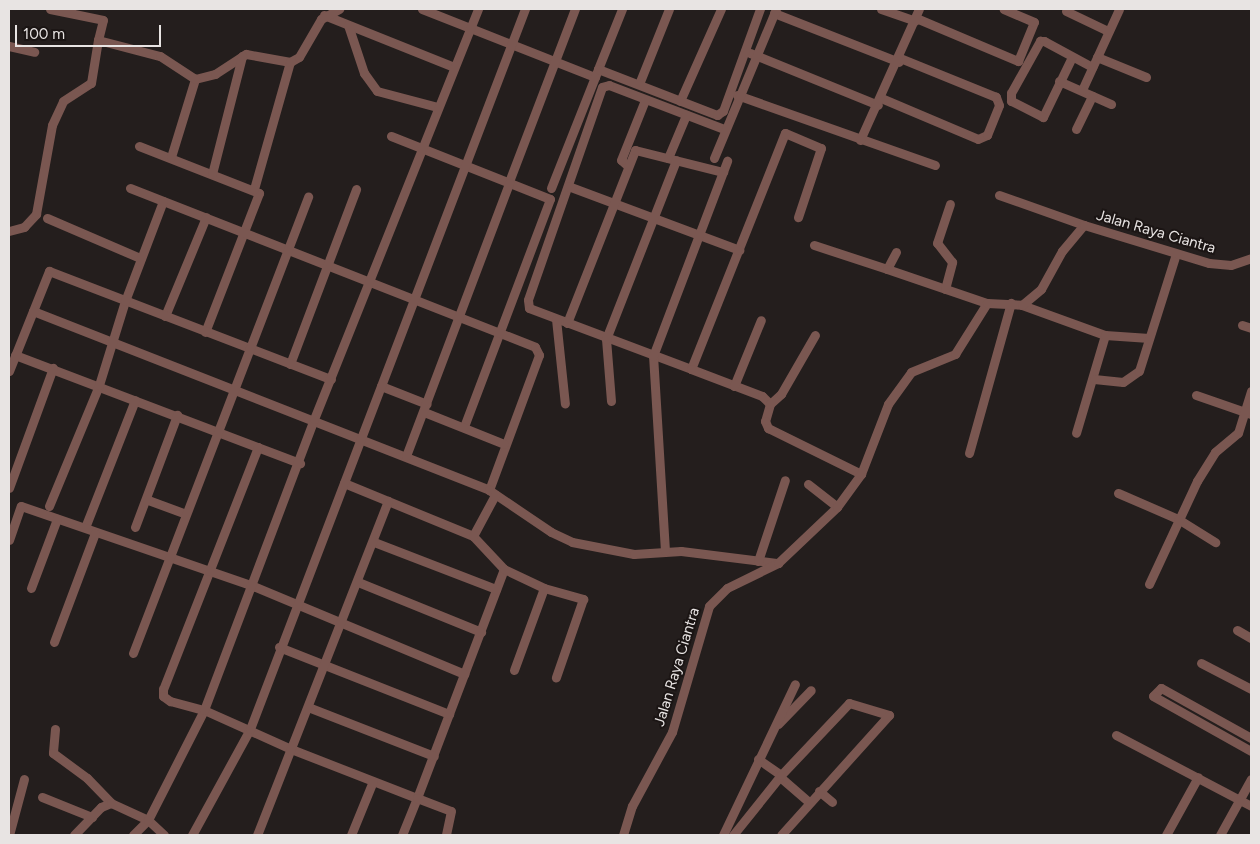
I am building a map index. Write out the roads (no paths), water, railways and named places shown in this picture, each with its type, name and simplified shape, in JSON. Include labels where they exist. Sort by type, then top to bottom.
[{"type":"street","points":[[9,231],[24,227],[36,214],[52,125],[63,101],[91,83],[103,20],[50,9]]},
{"type":"street","points":[[98,40],[160,56],[195,79],[215,74],[242,56],[290,62],[299,57],[324,15],[339,9]]},
{"type":"street","points":[[133,835],[148,820],[204,710],[300,463],[314,419],[478,9]]},
{"type":"street","points":[[192,835],[250,729],[279,647],[415,300],[525,9]]},
{"type":"street","points":[[406,456],[461,316],[554,60],[575,9]]},
{"type":"street","points":[[551,188],[622,9]]},
{"type":"street","points":[[628,166],[621,161],[641,92],[669,9]]},
{"type":"street","points":[[680,101],[721,9]]},
{"type":"street","points":[[714,158],[751,53],[760,9]]},
{"type":"street","points":[[881,9],[915,19],[1018,61],[1034,22],[1004,9]]},
{"type":"street","points":[[860,140],[899,60],[920,9]]},
{"type":"street","points":[[1082,90],[1119,9]]},
{"type":"street","points":[[427,10],[554,60],[596,73],[641,92],[686,115],[724,129]]},
{"type":"street","points":[[751,53],[978,139],[987,135],[999,105],[996,97],[775,11],[751,53],[721,113],[715,115],[680,101],[609,85],[601,88],[528,303],[530,309],[606,339],[759,394],[770,404]]},
{"type":"street","points":[[1066,11],[1108,31]]},
{"type":"street","points":[[324,15],[454,67]]},
{"type":"street","points":[[348,25],[364,73],[377,91],[438,108]]},
{"type":"street","points":[[1072,57],[1043,117],[1011,101],[1011,93],[1038,42],[1044,42],[1092,67]]},
{"type":"street","points":[[9,46],[34,52]]},
{"type":"street","points":[[212,174],[242,56]]},
{"type":"street","points":[[1097,58],[1146,77]]},
{"type":"street","points":[[254,189],[290,62]]},
{"type":"street","points":[[172,157],[195,79]]},
{"type":"street","points":[[1059,81],[1111,104]]},
{"type":"street","points":[[737,95],[935,165]]},
{"type":"street","points":[[1076,129],[1092,96]]},
{"type":"street","points":[[612,401],[606,339],[655,218],[686,115]]},
{"type":"street","points":[[691,369],[785,134],[817,145],[822,154],[798,217]]},
{"type":"street","points":[[391,136],[464,167],[510,181],[548,197],[551,202],[464,427]]},
{"type":"street","points":[[139,146],[254,189],[260,197],[205,332]]},
{"type":"street","points":[[567,323],[613,203],[637,149],[723,172]]},
{"type":"street","points":[[665,551],[653,356],[697,234],[727,161]]},
{"type":"street","points":[[568,186],[739,250]]},
{"type":"street","points":[[130,188],[330,264],[415,300],[461,316],[535,346],[539,354],[504,444],[492,492],[473,536]]},
{"type":"street","points":[[290,364],[330,264],[356,189]]},
{"type":"street","points":[[999,195],[1084,225]]},
{"type":"street","points":[[133,652],[220,432],[248,348],[308,196]]},
{"type":"street","points":[[49,506],[99,385],[125,301],[163,201]]},
{"type":"street","points":[[946,289],[952,262],[937,243],[950,204]]},
{"type":"street","points":[[165,316],[206,217]]},
{"type":"street","points":[[46,218],[140,258]]},
{"type":"street","name":"Jalan Raya Ciantra","points":[[1022,305],[1041,289],[1062,251],[1084,225],[1220,266],[1251,258]]},
{"type":"street","points":[[814,245],[986,304],[1011,303],[1022,305],[1104,335],[1149,338]]},
{"type":"street","points":[[887,269],[896,252]]},
{"type":"street","points":[[1094,378],[1110,383],[1133,378],[1141,367],[1176,254]]},
{"type":"street","points":[[9,371],[13,356],[49,272],[331,378]]},
{"type":"street","points":[[969,453],[1011,303]]},
{"type":"street","name":"Jalan Raya Ciantra","points":[[624,835],[632,806],[672,732],[709,606],[727,588],[778,563],[837,507],[861,474],[888,404],[902,380],[921,366],[958,351],[986,304]]},
{"type":"street","points":[[33,311],[314,419],[492,492],[551,532],[572,542],[634,554],[665,551],[778,563]]},
{"type":"street","points":[[556,319],[565,404]]},
{"type":"street","points":[[734,386],[761,320]]},
{"type":"street","points":[[1242,325],[1251,328]]},
{"type":"street","points":[[815,334],[780,394],[770,404],[765,421],[768,428],[861,474]]},
{"type":"street","points":[[1076,432],[1094,378],[1104,335]]},
{"type":"street","points":[[13,356],[99,385],[300,463]]},
{"type":"street","points":[[9,488],[52,368]]},
{"type":"street","points":[[381,386],[464,427],[504,444]]},
{"type":"street","points":[[1148,584],[1197,481],[1215,452],[1237,435],[1248,414],[1251,391]]},
{"type":"street","points":[[1196,395],[1248,414]]},
{"type":"street","points":[[86,525],[135,400]]},
{"type":"street","points":[[135,527],[148,500],[178,415]]},
{"type":"street","points":[[258,447],[162,693],[170,701],[204,710],[291,749],[451,811],[446,835]]},
{"type":"street","points":[[758,561],[785,480]]},
{"type":"street","points":[[344,483],[473,536],[504,569],[544,588],[584,601],[556,678]]},
{"type":"street","points":[[808,484],[837,507]]},
{"type":"street","points":[[1118,493],[1178,519],[1215,542]]},
{"type":"street","points":[[148,500],[186,514]]},
{"type":"street","points":[[257,835],[324,664],[343,624],[388,501]]},
{"type":"street","points":[[9,540],[21,506],[168,560],[253,586],[296,606],[464,674]]},
{"type":"street","points":[[31,588],[57,519]]},
{"type":"street","points":[[54,642],[95,533]]},
{"type":"street","points":[[374,542],[496,589]]},
{"type":"street","points":[[402,835],[434,756],[448,714],[504,569]]},
{"type":"street","points":[[358,582],[481,632]]},
{"type":"street","points":[[514,670],[544,588]]},
{"type":"street","points":[[1237,630],[1251,638]]},
{"type":"street","points":[[279,647],[448,714]]},
{"type":"street","points":[[1201,663],[1251,689]]},
{"type":"street","points":[[723,835],[795,684]]},
{"type":"street","points":[[1251,738],[1159,688],[1153,696],[1179,713],[1251,751]]},
{"type":"street","points":[[772,730],[811,690]]},
{"type":"street","points":[[1179,713],[1184,702]]},
{"type":"street","points":[[733,835],[781,776],[848,703],[889,715],[781,835]]},
{"type":"street","points":[[308,707],[434,756]]},
{"type":"street","points":[[55,728],[53,753],[87,778],[111,803],[148,820],[164,835]]},
{"type":"street","points":[[1116,735],[1241,799],[1251,806]]},
{"type":"street","points":[[758,759],[781,776],[809,802]]},
{"type":"street","points":[[1166,835],[1198,777]]},
{"type":"street","points":[[9,835],[24,779]]},
{"type":"street","points":[[1220,835],[1251,779]]},
{"type":"street","points":[[352,835],[373,782]]},
{"type":"street","points":[[819,791],[832,802]]},
{"type":"street","points":[[42,797],[92,817]]},
{"type":"street","points":[[74,835],[92,817],[111,803]]}]
